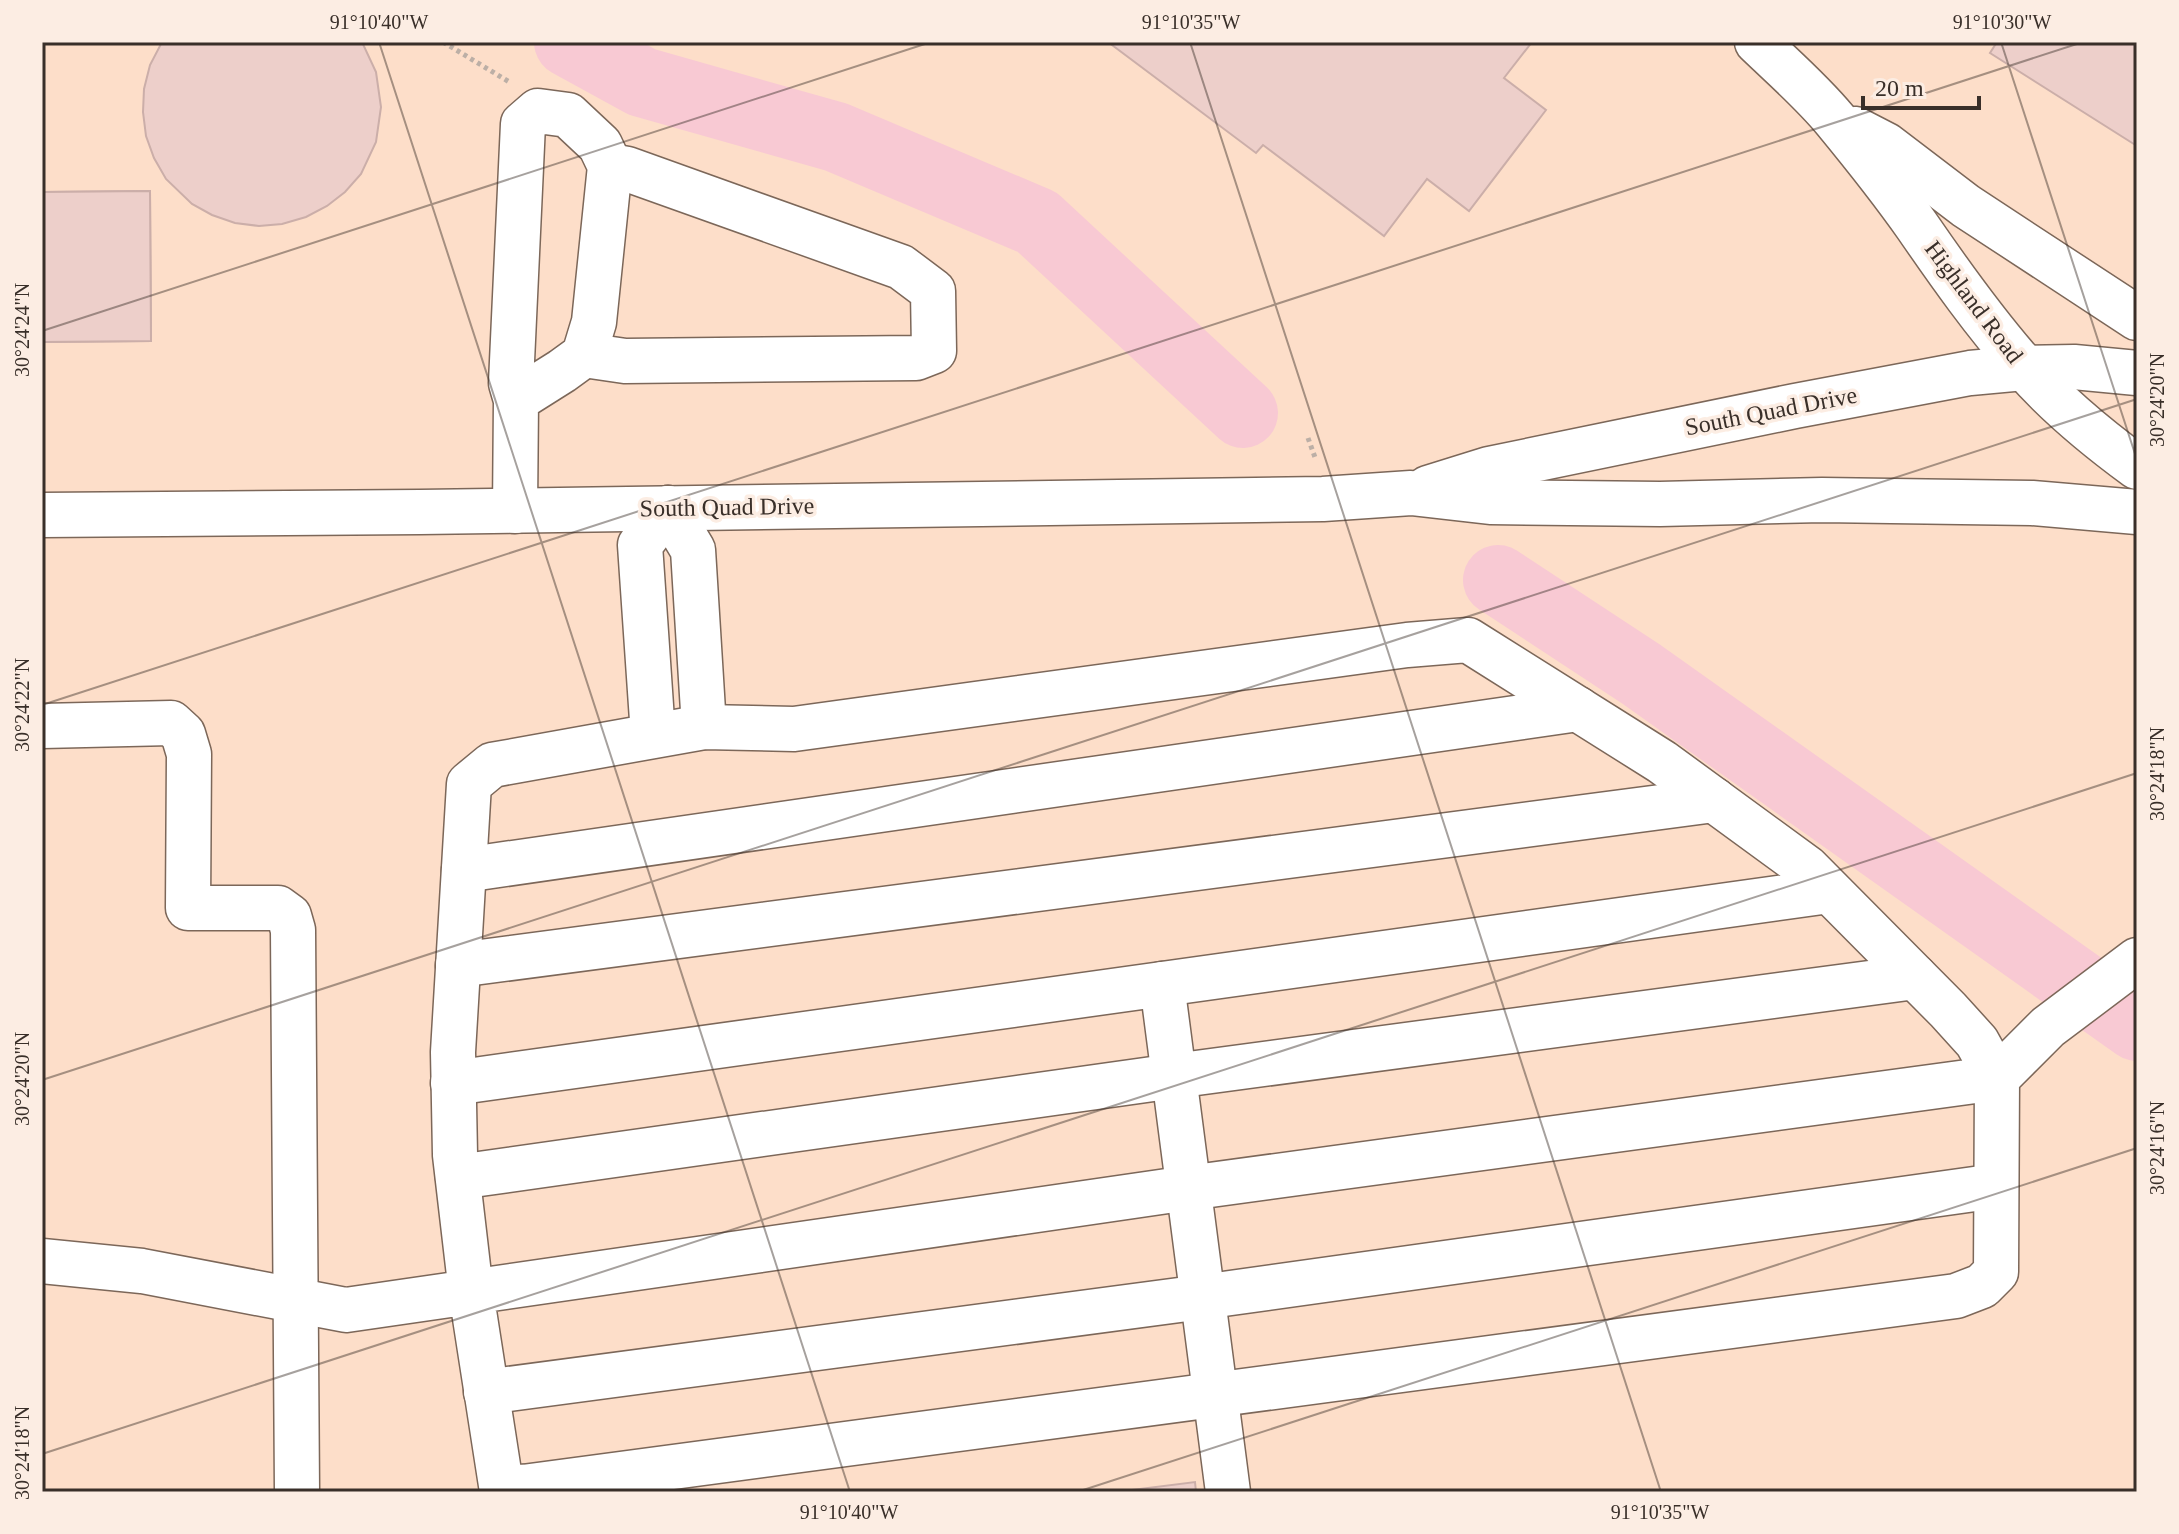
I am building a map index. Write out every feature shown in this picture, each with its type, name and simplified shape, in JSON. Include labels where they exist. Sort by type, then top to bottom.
[{"type":"street","name":"Highland Road","points":[[1757,42],[1832,116],[2024,368],[2066,410],[2137,467]]},
{"type":"street","points":[[515,511],[516,400],[511,383],[523,124],[538,111],[568,115],[600,145],[610,166],[594,322],[584,355],[516,400]]},
{"type":"street","name":"Highland Road","points":[[1832,116],[1886,145],[1966,206],[2137,318]]},
{"type":"street","points":[[584,355],[625,361],[855,359],[916,358],[934,351],[933,291],[901,267],[627,169],[610,166]]},
{"type":"street","name":"South Quad Drive","points":[[1411,493],[1489,469],[1970,373],[2074,367],[2137,373]]},
{"type":"street","name":"South Quad Drive","points":[[42,515],[1323,499],[1411,493],[1490,502],[1660,504],[1837,500],[2032,503],[2137,512]]},
{"type":"street","points":[[653,735],[640,545],[668,508],[693,550],[704,727]]},
{"type":"street","points":[[1468,640],[1662,762],[1807,868],[1977,1042],[1997,1078],[1996,1272],[1982,1286],[1956,1296],[523,1487],[501,1485],[471,1292],[458,1177],[453,1083],[469,784],[492,765],[704,727],[794,729],[1407,645],[1468,640]]},
{"type":"street","points":[[464,870],[1578,709]]},
{"type":"street","points":[[42,726],[171,723],[183,734],[189,754],[188,908],[278,908],[289,916],[293,930],[297,1492]]},
{"type":"street","points":[[458,965],[1714,800]]},
{"type":"street","points":[[453,1083],[1829,891]]},
{"type":"street","points":[[42,1261],[142,1271],[346,1310],[1188,1188],[1997,1078],[2048,1027],[2129,967]]},
{"type":"street","points":[[458,1177],[1174,1076],[1915,977]]},
{"type":"street","points":[[1162,984],[1228,1492]]},
{"type":"street","points":[[486,1392],[1202,1297],[1996,1186]]},
{"type":"path","points":[[443,42],[516,86]]},
{"type":"path","points":[[1308,438],[1318,467]]},
{"type":"shaded area","points":[[42,42],[2137,42],[2137,1492],[42,1492]]},
{"type":"building","points":[[162,42],[362,42],[376,72],[381,107],[376,142],[361,174],[327,206],[306,217],[282,224],[259,226],[235,223],[192,204],[166,179],[146,136],[144,89],[150,65]]},
{"type":"building","points":[[1108,42],[1532,42],[1504,78],[1546,110],[1469,211],[1427,179],[1384,236],[1263,145],[1256,153]]},
{"type":"building","points":[[1997,42],[2137,42],[2137,146],[1990,53]]},
{"type":"building","points":[[150,191],[151,341],[42,342],[42,192]]},
{"type":"building","points":[[150,191],[151,341],[42,342],[42,192]]},
{"type":"building","points":[[1195,1482],[1196,1492],[1116,1492]]},
{"type":"waterway","points":[[569,42],[642,82],[836,137],[1037,222],[1243,413]]},
{"type":"waterway","points":[[1498,580],[1641,674],[2137,1026]]}]
